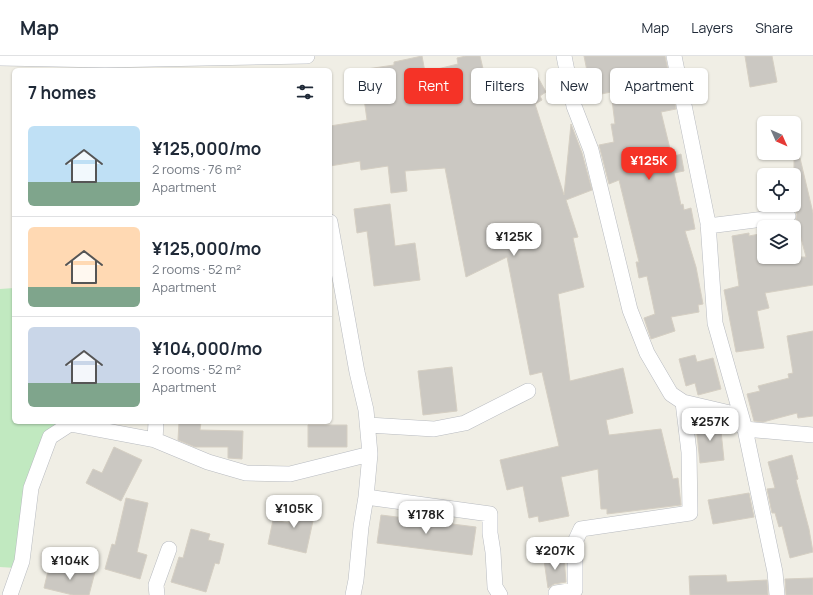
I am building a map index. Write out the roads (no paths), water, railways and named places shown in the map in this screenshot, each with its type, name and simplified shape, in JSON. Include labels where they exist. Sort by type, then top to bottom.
[{"type":"street","points":[[564,56],[574,106],[591,150],[630,310],[648,353],[670,394],[683,402],[730,413],[745,429],[813,435]]},
{"type":"street","points":[[674,56],[708,226],[715,323],[745,429],[775,572],[778,595]]},
{"type":"street","points":[[0,58],[105,58],[146,65],[303,61]]},
{"type":"street","points":[[708,226],[788,216]]},
{"type":"street","points":[[332,233],[357,372],[366,410],[370,454],[353,595]]},
{"type":"street","points":[[368,425],[434,429],[466,423],[528,390]]},
{"type":"street","points":[[556,595],[556,593],[575,590],[575,542],[581,529],[690,513],[689,452],[683,402]]},
{"type":"street","points":[[10,595],[22,561],[31,488],[50,437],[70,424],[155,440],[208,462],[246,473],[290,474],[370,454]]},
{"type":"street","points":[[155,440],[156,424]]},
{"type":"street","points":[[366,497],[490,514],[490,533],[493,552],[495,586],[500,595]]},
{"type":"street","points":[[157,595],[156,585],[169,549]]}]
